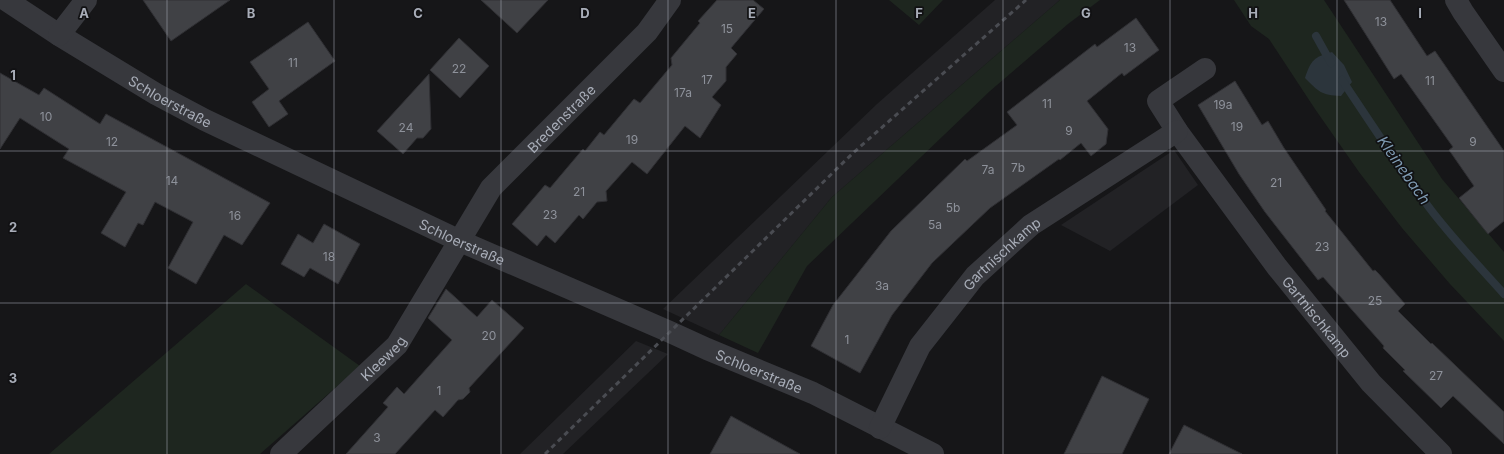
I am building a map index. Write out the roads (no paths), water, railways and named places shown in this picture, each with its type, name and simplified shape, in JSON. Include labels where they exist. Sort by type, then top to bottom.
[{"type":"street","name":"Schloerstraße","points":[[6,0],[59,35],[156,94],[205,120],[460,241],[656,325],[706,349],[813,393],[933,454]]},
{"type":"street","points":[[59,35],[86,0]]},
{"type":"street","name":"Bredenstraße","points":[[460,241],[490,188],[647,32],[670,0]]},
{"type":"street","points":[[1456,0],[1504,71]]},
{"type":"street","name":"Gartnischkamp","points":[[1205,70],[1158,101],[1177,131],[1276,267],[1371,383],[1441,454]]},
{"type":"street","name":"Gartnischkamp","points":[[880,428],[920,346],[975,276],[1031,225],[1177,131]]},
{"type":"street","name":"Kleeweg","points":[[281,454],[397,346],[460,241]]},
{"type":"waterway","name":"Kleinebach","points":[[1316,36],[1331,63]]},
{"type":"waterway","name":"Kleinebach","points":[[1342,80],[1428,206],[1455,240],[1504,294]]},
{"type":"railway","points":[[545,454],[853,153],[1026,0]]}]
